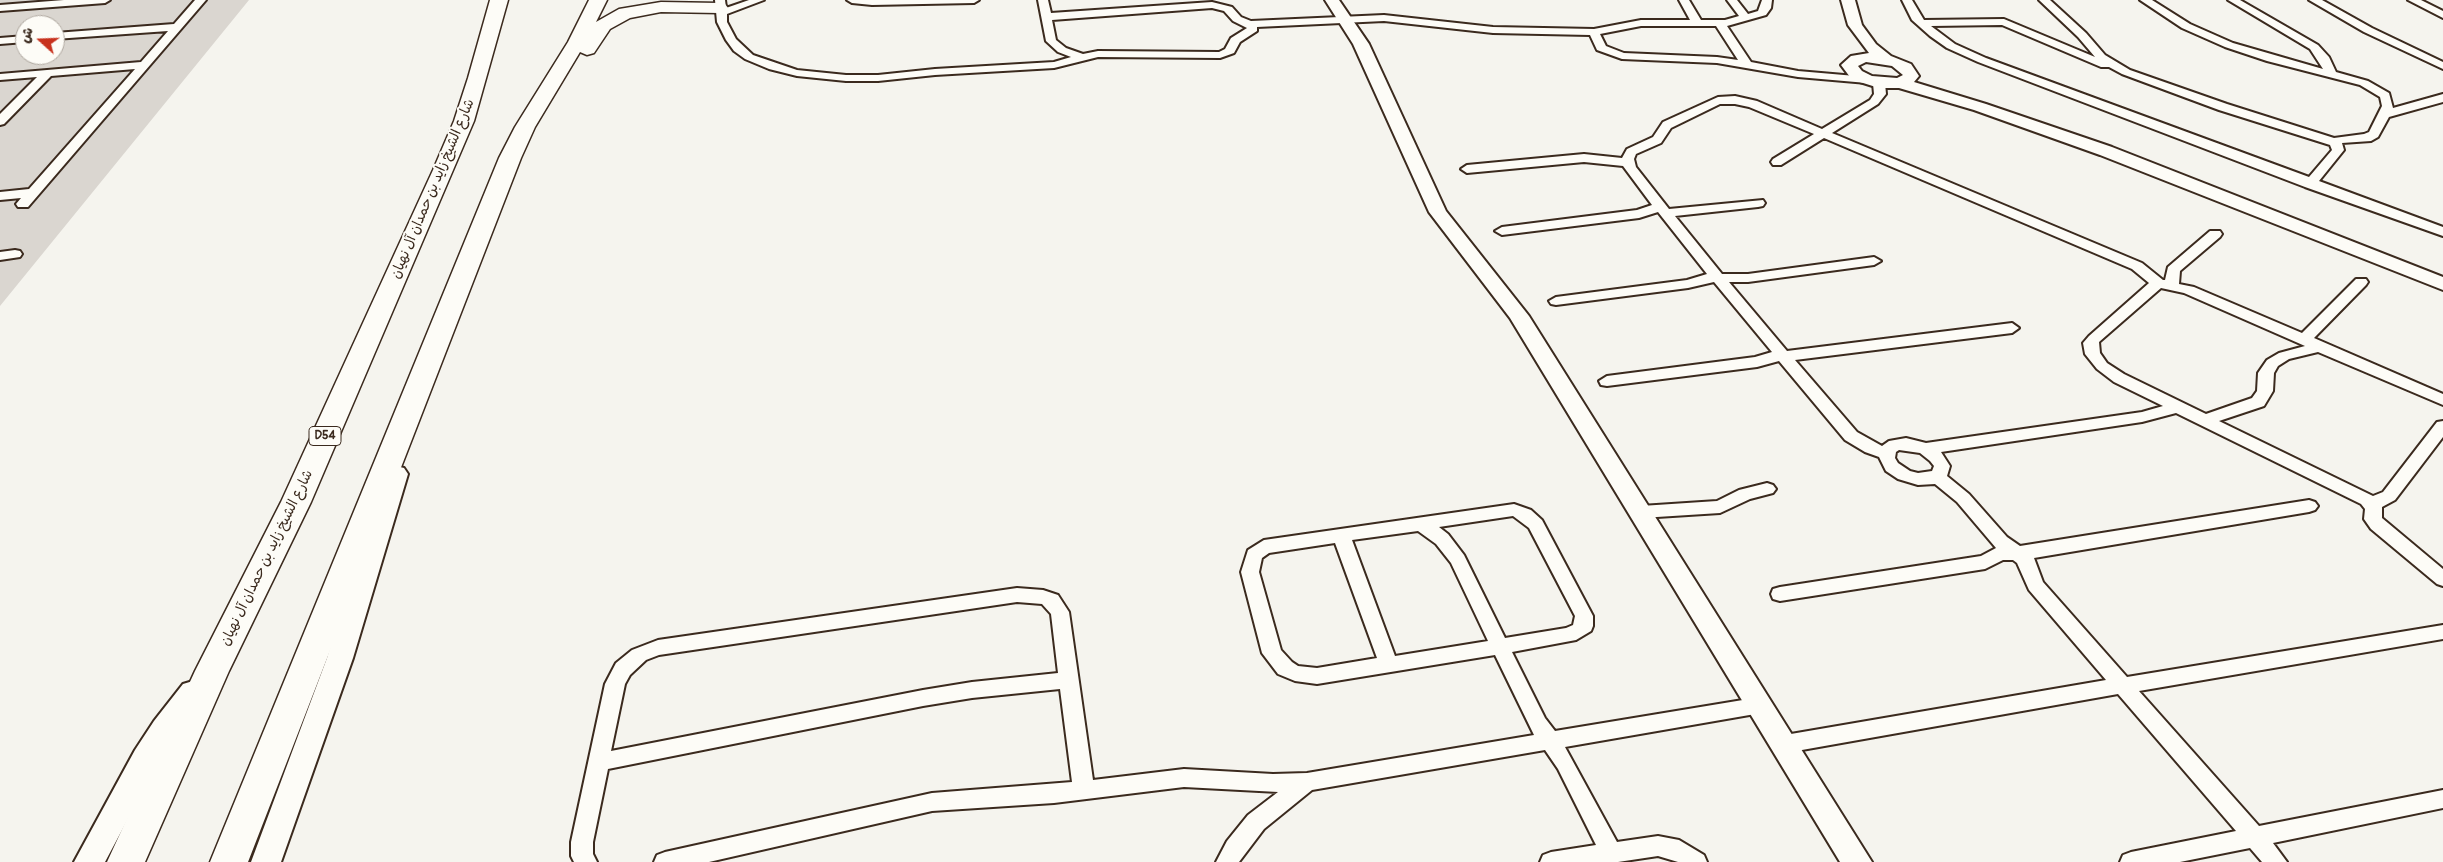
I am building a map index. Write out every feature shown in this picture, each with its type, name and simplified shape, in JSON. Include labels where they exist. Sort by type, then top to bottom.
[{"type":"highway","name":"شارع الشيخ زايد بن حمدان آل نهيان","points":[[126,862],[212,671],[296,502],[444,170],[464,121],[478,78],[498,0]]},
{"type":"highway","points":[[229,862],[499,183],[519,139],[577,42],[598,0]]},
{"type":"highway","points":[[519,139],[545,118],[600,29],[607,22],[625,13],[648,8],[720,7]]},
{"type":"street","points":[[0,8],[105,0]]},
{"type":"street","points":[[24,204],[201,0]]},
{"type":"street","points":[[759,0],[720,7],[734,45],[743,54],[773,67],[811,75],[878,78],[935,72],[1054,65],[1104,54],[1223,54],[1230,51],[1238,38],[1252,30],[1253,27],[1250,24]]},
{"type":"street","points":[[852,0],[872,2],[974,0]]},
{"type":"street","points":[[1043,0],[1048,36],[1054,45],[1080,58]]},
{"type":"street","points":[[1332,0],[1361,44],[1438,212],[1519,316],[1857,862]]},
{"type":"street","points":[[1684,0],[1698,24]]},
{"type":"street","points":[[1732,0],[1746,18]]},
{"type":"street","points":[[1046,17],[1220,3],[1230,10],[1236,19],[1250,24],[1345,19],[1403,20],[1493,30],[1594,32],[1641,23],[1720,24],[1746,18],[1764,11],[1767,0]]},
{"type":"street","points":[[1777,162],[1874,102],[1880,94],[1873,81],[1856,74],[1855,62],[1859,47],[1840,18],[1835,0]]},
{"type":"street","points":[[1848,0],[1850,15],[1871,48],[1884,58],[1901,64],[1905,78]]},
{"type":"street","points":[[1907,0],[1921,24],[1946,43],[1982,60],[2310,184],[2443,232]]},
{"type":"street","points":[[2044,0],[2082,35],[2101,57],[2126,72]]},
{"type":"street","points":[[1921,24],[2004,22],[2071,52],[2224,107],[2334,142],[2371,136],[2385,114],[2388,102],[2382,91],[2364,83],[2271,59],[2222,42],[2173,19],[2145,0]]},
{"type":"street","points":[[2234,0],[2308,42],[2324,56],[2332,74]]},
{"type":"street","points":[[2314,0],[2360,26],[2443,66]]},
{"type":"street","points":[[2413,0],[2443,14]]},
{"type":"street","points":[[1720,24],[1746,64]]},
{"type":"street","points":[[65,35],[177,27]]},
{"type":"street","points":[[1594,32],[1599,45],[1616,54],[1645,58],[1712,59],[1819,76],[1873,81],[1905,78],[1940,87],[2095,141],[2443,276]]},
{"type":"street","points":[[0,41],[15,40]]},
{"type":"street","points":[[1819,76],[1837,73],[1855,62],[1884,58]]},
{"type":"street","points":[[0,77],[144,65]]},
{"type":"street","points":[[0,121],[48,73]]},
{"type":"street","points":[[1905,78],[1971,104],[2106,151],[2443,284]]},
{"type":"street","points":[[2385,114],[2443,98]]},
{"type":"street","points":[[1628,163],[1631,152],[1657,140],[1667,125],[1713,102],[1723,100],[1752,104],[2137,266],[2165,285],[2189,290],[2443,400]]},
{"type":"street","points":[[2310,184],[2338,150],[2338,146],[2334,142]]},
{"type":"street","points":[[1467,168],[1584,158],[1610,159],[1628,163],[1717,277],[1850,436],[1870,448],[1886,453]]},
{"type":"street","points":[[0,196],[33,193]]},
{"type":"street","points":[[1502,231],[1663,210],[1758,203]]},
{"type":"street","points":[[2215,234],[2173,270],[2165,285],[2094,339],[2091,348],[2097,360],[2110,372],[2362,497],[2372,504],[2375,511],[2372,519],[2377,525],[2443,579]]},
{"type":"street","points":[[0,256],[15,254]]},
{"type":"street","points":[[1556,301],[1688,284],[1717,277],[1748,278],[1874,261]]},
{"type":"street","points":[[266,862],[340,658],[402,458],[459,300],[460,281]]},
{"type":"street","points":[[2305,340],[2361,282]]},
{"type":"street","points":[[1607,381],[1757,362],[1782,356],[2012,328]]},
{"type":"street","points":[[2206,420],[2258,402],[2265,391],[2266,373],[2272,363],[2284,356],[2321,346]]},
{"type":"street","points":[[1886,453],[1891,447],[1900,444],[1926,449],[2142,417],[2178,407]]},
{"type":"street","points":[[2372,504],[2389,496],[2443,426]]},
{"type":"street","points":[[1926,449],[1940,462],[1942,470],[1937,477]]},
{"type":"street","points":[[1886,453],[1888,462],[1904,475],[1918,479],[1937,477],[1963,498],[2001,542],[2028,562],[2035,584],[2276,862]]},
{"type":"street","points":[[1640,512],[1720,507],[1744,494],[1767,488]]},
{"type":"street","points":[[1780,594],[1985,562],[2000,553],[2017,554],[2309,506]]},
{"type":"street","points":[[1508,510],[1525,514],[1536,524],[1584,616],[1584,626],[1569,635],[1317,676],[1306,676],[1285,668],[1272,653],[1250,572],[1254,555],[1272,544],[1341,534],[1508,510]]},
{"type":"street","points":[[1420,523],[1442,540],[1458,560],[1538,724],[1565,763],[1611,853]]},
{"type":"street","points":[[1341,534],[1389,665]]},
{"type":"street","points":[[586,862],[582,856],[582,842],[618,676],[634,658],[658,648],[1017,595],[1035,595],[1051,600],[1060,612],[1084,790]]},
{"type":"street","points":[[1785,744],[2443,632]]},
{"type":"street","points":[[89,862],[150,752],[187,699],[212,671]]},
{"type":"street","points":[[599,762],[923,698],[972,690],[1069,680]]},
{"type":"street","points":[[665,862],[924,804],[962,799],[1084,790],[1184,778],[1273,783],[1306,782],[1761,705]]},
{"type":"street","points":[[1227,862],[1234,848],[1256,822],[1306,782]]},
{"type":"street","points":[[2131,862],[2443,799]]},
{"type":"street","points":[[1551,862],[1658,846],[1668,847],[1684,853],[1696,862]]},
{"type":"shaded area","points":[[0,0],[249,0],[0,306]]}]
